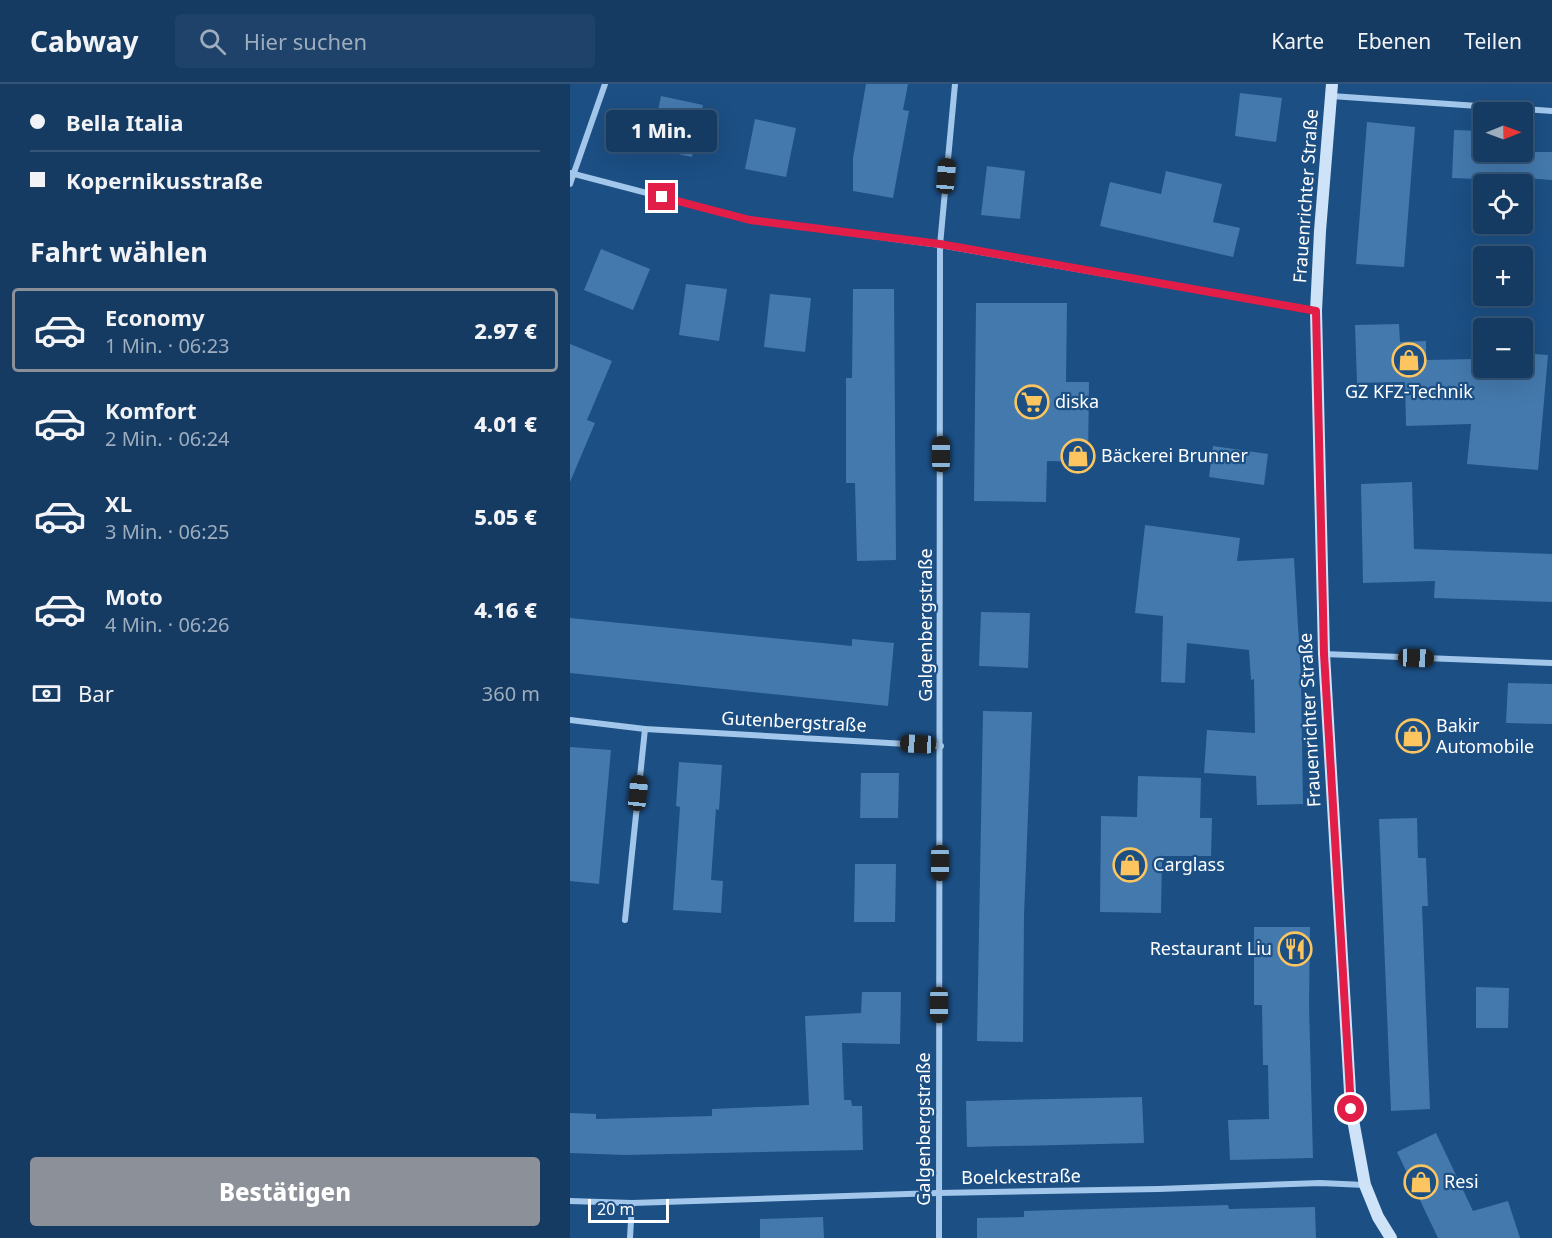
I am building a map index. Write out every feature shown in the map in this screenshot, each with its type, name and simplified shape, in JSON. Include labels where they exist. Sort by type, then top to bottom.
[{"type":"main road","name":"Frauenrichter Straße","points":[[1331,90],[1316,311],[1324,654],[1351,1109],[1365,1185],[1378,1217],[1391,1238]]},
{"type":"street","points":[[570,184],[605,84]]},
{"type":"street","name":"Galgenbergstraße","points":[[939,1238],[940,244],[954,84]]},
{"type":"street","points":[[1331,90],[1552,111]]},
{"type":"street","points":[[572,174],[750,220],[940,244],[1316,311]]},
{"type":"street","points":[[1324,654],[1552,663]]},
{"type":"street","name":"Gutenbergstraße","points":[[570,720],[645,729],[941,746]]},
{"type":"street","points":[[625,921],[645,729]]},
{"type":"street","name":"Boelckestraße","points":[[570,1201],[632,1203],[1334,1182],[1365,1185]]},
{"type":"street","points":[[630,1238],[632,1203]]},
{"type":"building","points":[[866,84],[908,84],[903,110],[909,111],[893,198],[853,191],[853,158]]},
{"type":"building","points":[[1240,93],[1282,98],[1276,142],[1235,136]]},
{"type":"building","points":[[661,96],[703,105],[692,157],[650,148]]},
{"type":"building","points":[[755,119],[796,128],[786,177],[745,169]]},
{"type":"building","points":[[1367,122],[1415,127],[1404,267],[1356,264]]},
{"type":"building","points":[[1454,130],[1473,131],[1473,162],[1533,162],[1533,152],[1552,152],[1552,180],[1533,179],[1533,174],[1473,174],[1473,179],[1452,178]]},
{"type":"building","points":[[987,166],[1025,171],[1020,219],[981,215]]},
{"type":"building","points":[[1166,171],[1222,184],[1213,222],[1240,228],[1233,257],[1100,226],[1110,182],[1161,194]]},
{"type":"building","points":[[601,249],[650,269],[633,310],[584,290]]},
{"type":"building","points":[[686,284],[727,289],[719,341],[679,335]]},
{"type":"building","points":[[853,289],[894,289],[896,560],[857,561],[855,483],[846,483],[846,378],[852,378]]},
{"type":"building","points":[[770,294],[811,298],[805,352],[764,347]]},
{"type":"building","name":"diska","points":[[976,303],[1067,303],[1066,382],[1089,382],[1088,462],[1047,461],[1046,502],[974,501]]},
{"type":"building","points":[[1399,324],[1400,342],[1426,341],[1426,360],[1473,359],[1473,378],[1533,378],[1533,354],[1548,355],[1538,470],[1467,464],[1471,424],[1406,426],[1405,382],[1357,383],[1355,325]]},
{"type":"building","points":[[570,344],[612,361],[587,420],[595,423],[570,482]]},
{"type":"building","points":[[1213,446],[1268,454],[1264,485],[1209,477]]},
{"type":"building","points":[[1412,482],[1414,549],[1552,554],[1552,602],[1434,598],[1435,581],[1363,583],[1361,484]]},
{"type":"building","points":[[1145,525],[1240,538],[1237,561],[1294,558],[1301,677],[1303,804],[1257,805],[1256,776],[1204,773],[1207,730],[1255,733],[1254,679],[1251,680],[1249,650],[1187,643],[1185,683],[1161,682],[1163,616],[1135,613]]},
{"type":"building","points":[[981,612],[1030,613],[1028,668],[979,666]]},
{"type":"building","points":[[570,618],[852,646],[852,639],[894,643],[888,706],[570,673]]},
{"type":"building","points":[[1508,683],[1552,684],[1552,724],[1506,723]]},
{"type":"building","points":[[983,711],[1032,712],[1024,916],[1023,1042],[977,1041]]},
{"type":"building","points":[[570,747],[611,750],[599,884],[570,881]]},
{"type":"building","points":[[679,762],[722,765],[711,880],[723,881],[721,913],[673,910],[680,807],[676,806]]},
{"type":"building","points":[[861,773],[899,773],[898,818],[860,818]]},
{"type":"building","points":[[1138,776],[1201,778],[1200,818],[1212,818],[1211,856],[1162,856],[1161,913],[1100,912],[1101,816],[1137,817]]},
{"type":"building","points":[[1417,818],[1418,858],[1426,858],[1428,906],[1422,906],[1430,1109],[1391,1111],[1379,819]]},
{"type":"building","points":[[855,864],[896,864],[895,922],[854,922]]},
{"type":"building","points":[[1254,927],[1310,927],[1309,1005],[1313,1158],[1230,1160],[1228,1120],[1269,1119],[1268,1065],[1263,1065],[1262,1005],[1254,1005]]},
{"type":"building","points":[[1476,987],[1509,988],[1508,1028],[1476,1028]]},
{"type":"building","points":[[862,992],[901,992],[900,1044],[842,1043],[844,1100],[851,1100],[852,1106],[862,1106],[863,1150],[625,1155],[570,1153],[570,1113],[596,1114],[596,1119],[712,1116],[712,1109],[809,1105],[805,1016],[861,1013]]},
{"type":"building","points":[[1142,1097],[1144,1143],[967,1147],[966,1101]]},
{"type":"building","points":[[1436,1133],[1473,1211],[1508,1201],[1520,1238],[1438,1238],[1397,1152]]},
{"type":"building","points":[[1228,1205],[1229,1209],[1315,1207],[1316,1238],[977,1238],[977,1218],[1024,1217],[1024,1211]]},
{"type":"building","points":[[823,1217],[824,1238],[760,1238],[760,1219]]},
{"type":"place","name":"GZ KFZ-Technik","points":[[1409,360]]},
{"type":"place","name":"diska","points":[[1032,402]]},
{"type":"place","name":"Bäckerei Brunner","points":[[1078,456]]},
{"type":"place","name":"Bakir Automobile","points":[[1413,736]]},
{"type":"place","name":"Carglass","points":[[1130,865]]},
{"type":"place","name":"Restaurant Liu","points":[[1295,949]]},
{"type":"place","name":"Resi","points":[[1421,1182]]},
{"type":"route","points":[[662,197],[750,220],[940,244],[1316,311],[1324,654],[1351,1109]]}]
